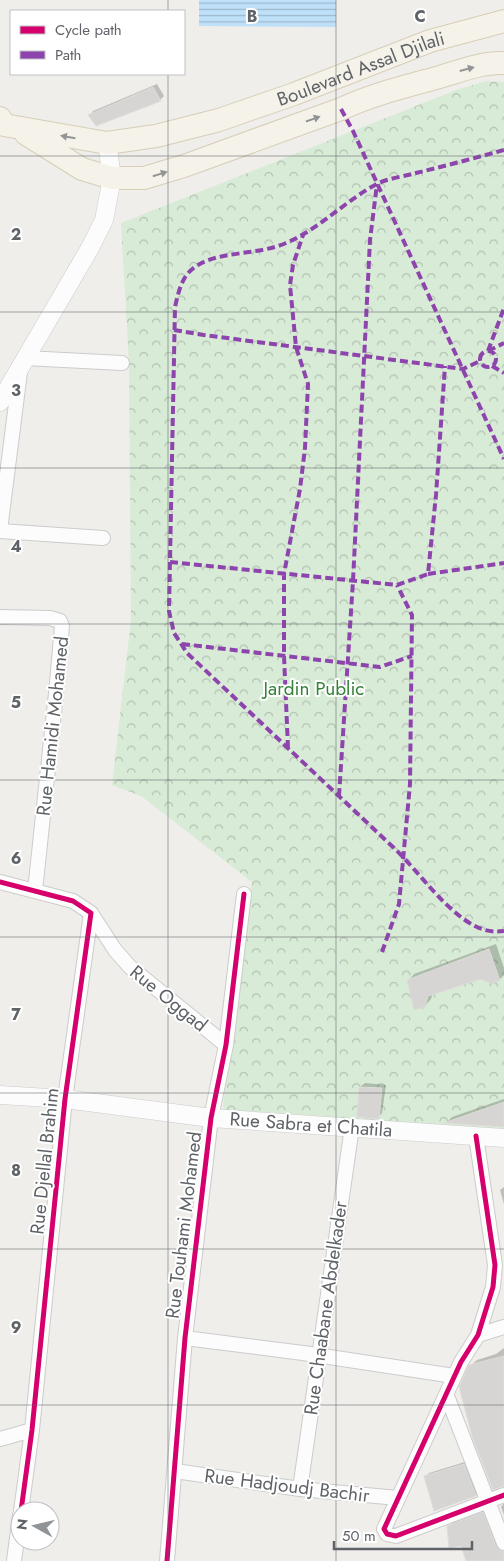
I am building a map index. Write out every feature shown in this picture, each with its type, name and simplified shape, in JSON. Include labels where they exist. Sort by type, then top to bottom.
[{"type":"main road","name":"Boulevard Assal Djilali","points":[[7,124],[107,143],[156,136],[229,116],[294,94],[430,41],[504,21]]},
{"type":"main road","points":[[7,124],[82,169],[112,178],[144,178],[184,166],[341,109],[364,98],[495,62],[504,63]]},
{"type":"main road","points":[[332,79],[341,109]]},
{"type":"main road","points":[[229,116],[247,142]]},
{"type":"street","points":[[0,402],[90,248],[104,220],[112,178],[107,143]]},
{"type":"street","points":[[22,362],[122,363]]},
{"type":"street","points":[[22,362],[0,531],[103,538]]},
{"type":"street","name":"Rue Hamidi Mohamed","points":[[0,617],[50,618],[60,621],[62,626],[35,891]]},
{"type":"street","points":[[0,882],[73,900],[92,912]]},
{"type":"street","name":"Rue Touhami Mohamed","points":[[167,1561],[176,1471],[185,1338],[212,1118],[226,1045],[244,894]]},
{"type":"street","name":"Rue Oggad","points":[[92,912],[114,950],[130,967],[226,1045]]},
{"type":"street","name":"Rue Djellal Brahim","points":[[21,1501],[32,1430],[65,1099],[92,912]]},
{"type":"street","name":"Rue Sabra et Chatila","points":[[0,1095],[65,1099],[212,1118],[504,1138]]},
{"type":"street","name":"Rue Chaabane Abdelkader","points":[[300,1489],[352,1127]]},
{"type":"street","points":[[476,1136],[495,1265],[493,1288],[478,1335],[454,1376],[447,1396],[384,1529],[386,1534],[396,1536],[504,1495]]},
{"type":"street","points":[[478,1335],[504,1326]]},
{"type":"street","points":[[185,1338],[454,1376]]},
{"type":"street","points":[[447,1396],[504,1543]]},
{"type":"street","points":[[0,1439],[32,1430]]},
{"type":"street","name":"Rue Hadjoudj Bachir","points":[[176,1471],[300,1489],[398,1498]]},
{"type":"green space","name":"Jardin Public","points":[[486,81],[504,82],[504,1141],[228,1115],[223,1106],[252,882],[141,796],[112,785],[131,620],[129,363],[121,223],[456,90]]},
{"type":"water","points":[[199,0],[336,0],[336,27],[199,26]]},
{"type":"building","points":[[153,87],[161,101],[96,126],[88,115]]},
{"type":"building","points":[[489,949],[500,981],[490,983],[481,979],[428,996],[425,1007],[414,1010],[407,980]]},
{"type":"building","points":[[359,1087],[382,1088],[379,1119],[357,1117]]},
{"type":"building","points":[[504,1102],[504,1127],[444,1123]]},
{"type":"building","points":[[504,1356],[504,1486],[493,1490],[472,1436],[459,1387],[469,1365]]},
{"type":"building","points":[[464,1464],[476,1496],[434,1511],[424,1476]]},
{"type":"building","points":[[483,1512],[496,1546],[504,1552],[504,1561],[466,1561],[461,1546],[449,1548],[447,1526]]},
{"type":"marked path","points":[[341,109],[353,131],[504,459]]},
{"type":"marked path","points":[[504,150],[390,179],[364,192],[320,223],[286,243],[264,250],[218,257],[198,265],[188,273],[180,289],[175,307],[169,611],[174,633],[187,653],[394,848],[446,904],[474,926],[488,931],[504,931]]},
{"type":"marked path","points":[[339,796],[353,581],[370,240],[377,184]]},
{"type":"marked path","points":[[288,748],[284,656],[284,574],[300,489],[305,448],[308,384],[296,347],[290,285],[293,265],[303,235]]},
{"type":"marked path","points":[[488,351],[504,308]]},
{"type":"marked path","points":[[174,330],[463,369],[480,361]]},
{"type":"marked path","points":[[488,351],[504,343]]},
{"type":"marked path","points":[[485,351],[491,351],[496,356],[496,359],[494,365],[485,367],[480,362],[480,356],[485,351]]},
{"type":"marked path","points":[[170,562],[397,585],[428,574],[436,495],[445,366]]},
{"type":"marked path","points":[[492,366],[504,373]]},
{"type":"marked path","points":[[428,574],[504,563]]},
{"type":"marked path","points":[[382,952],[399,904],[410,784],[412,615],[397,585]]},
{"type":"marked path","points":[[182,644],[380,667],[412,656]]},
{"type":"cycle path","points":[[0,882],[73,901],[91,913],[65,1099],[32,1430],[22,1501]]},
{"type":"cycle path","points":[[167,1561],[185,1338],[211,1118],[226,1045],[244,894]]},
{"type":"cycle path","points":[[476,1136],[495,1265],[493,1287],[478,1335],[461,1362],[384,1529],[387,1534],[396,1536],[504,1495]]}]
